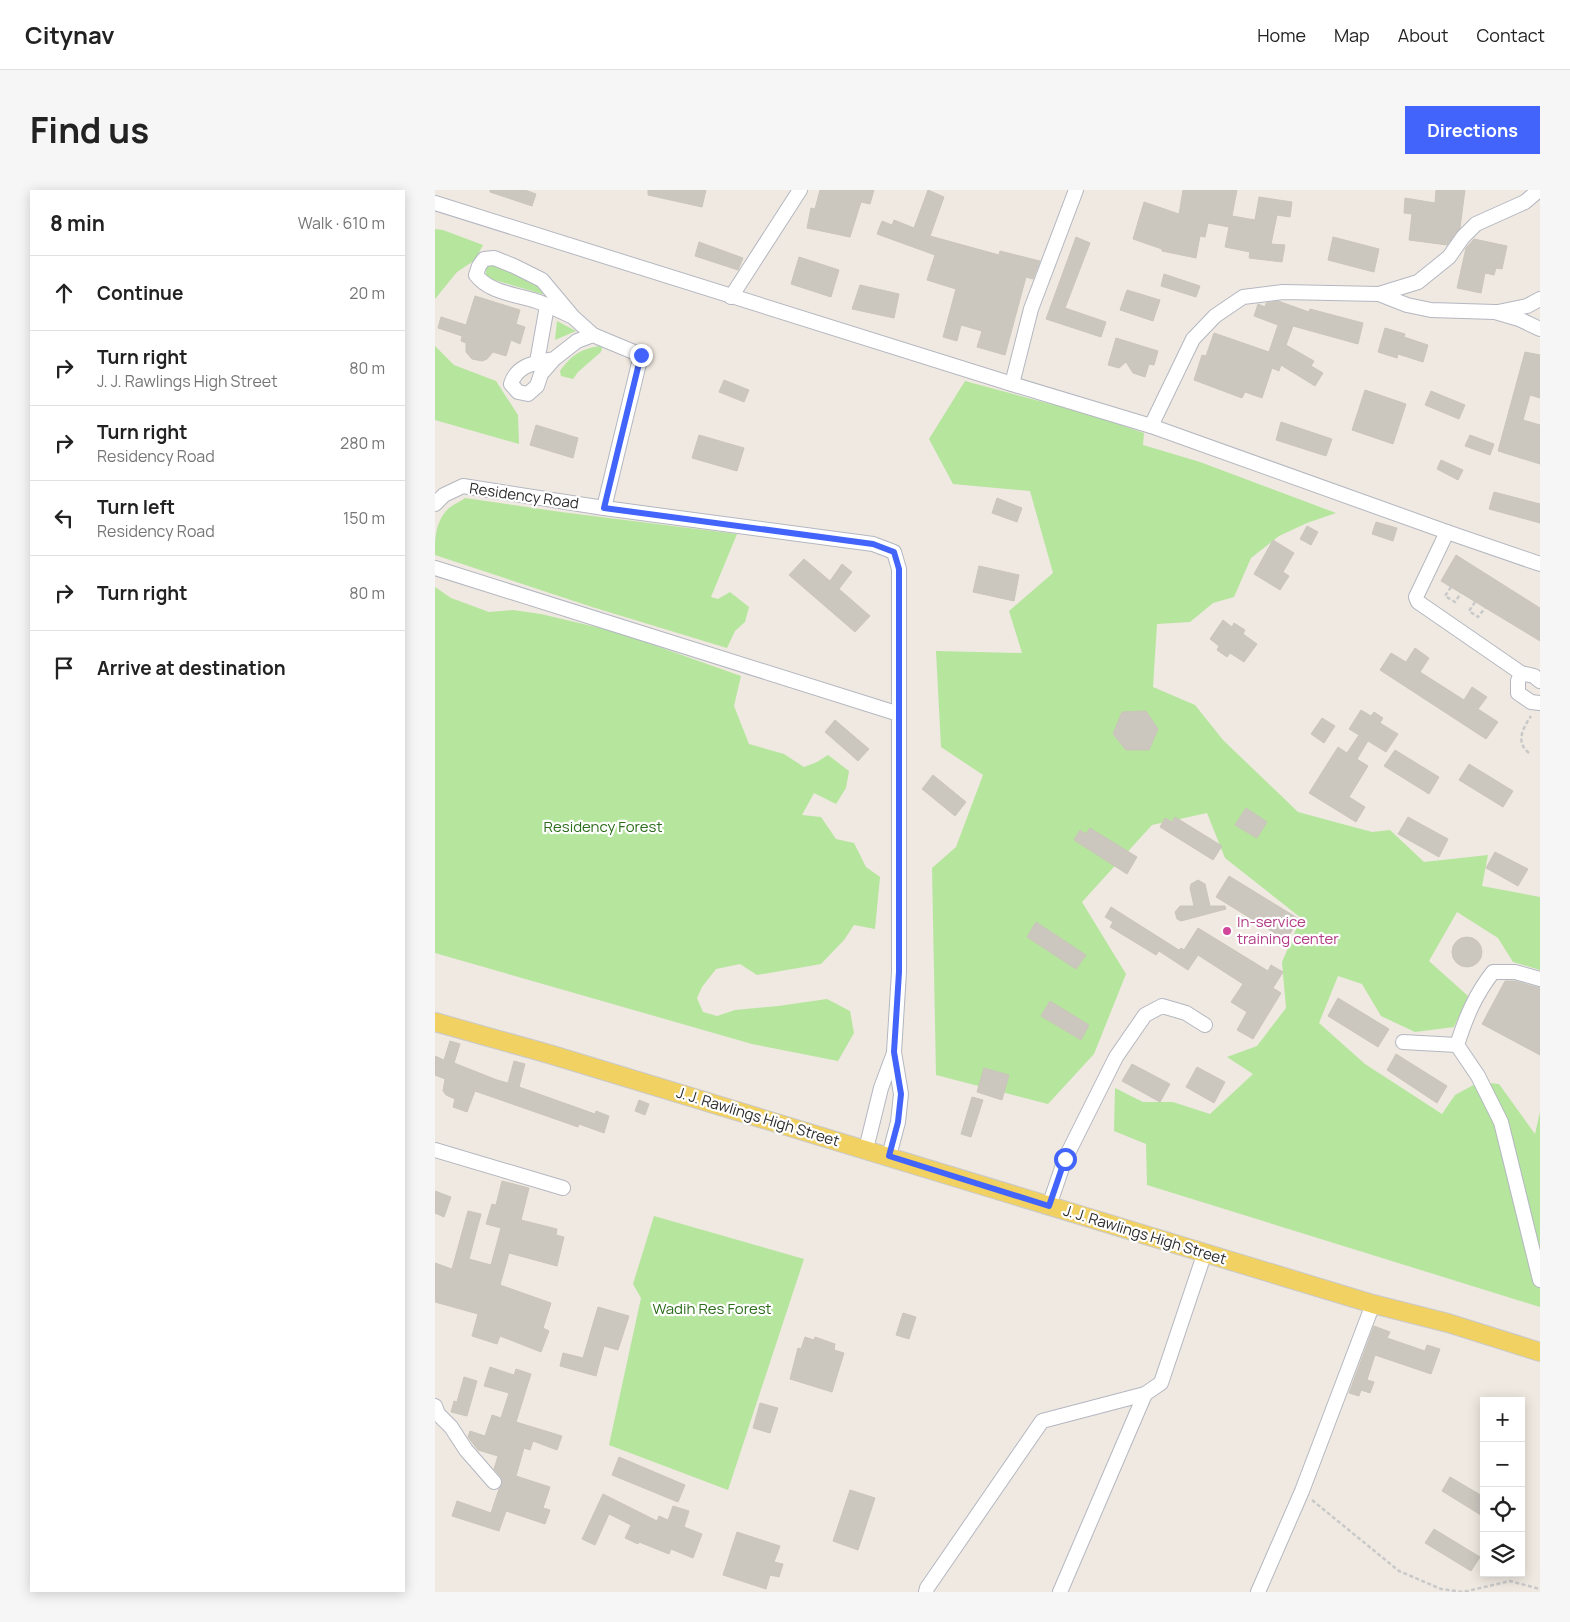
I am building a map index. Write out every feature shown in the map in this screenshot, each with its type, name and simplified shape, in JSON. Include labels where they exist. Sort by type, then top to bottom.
[{"type":"main road","name":"J. J. Rawlings High Street","points":[[435,1022],[549,1054],[1373,1304],[1448,1323],[1540,1352]]},
{"type":"street","points":[[731,297],[800,190]]},
{"type":"street","points":[[1012,384],[1031,309],[1066,222],[1076,190]]},
{"type":"street","points":[[1151,426],[1193,339],[1215,316],[1243,297],[1283,292],[1379,294],[1418,282],[1449,257],[1463,237],[1476,224],[1525,202],[1539,190]]},
{"type":"street","points":[[435,202],[731,297],[1151,426],[1540,564]]},
{"type":"street","points":[[573,317],[535,300],[504,292],[482,283],[476,275],[479,266],[484,259],[494,258],[542,280],[573,317],[593,335],[641,355],[604,508]]},
{"type":"street","points":[[1379,294],[1407,305],[1431,310],[1495,312],[1527,306],[1540,299]]},
{"type":"street","points":[[537,362],[547,306]]},
{"type":"street","points":[[1495,312],[1519,319],[1540,329]]},
{"type":"street","points":[[554,359],[523,367],[514,376],[511,384],[518,392],[528,394],[537,386],[541,374],[554,359],[577,341],[593,335]]},
{"type":"street","name":"Residency Road","points":[[435,504],[444,495],[463,486],[604,508],[873,544],[894,552],[899,569],[899,972],[894,1052],[901,1094],[898,1122],[889,1156]]},
{"type":"street","points":[[1447,532],[1416,596],[1418,602],[1521,673],[1540,680]]},
{"type":"street","points":[[435,568],[899,714]]},
{"type":"street","points":[[1521,673],[1518,681],[1518,694],[1538,706]]},
{"type":"street","points":[[1457,1045],[1466,1017],[1482,986],[1493,972],[1515,972],[1540,979]]},
{"type":"street","points":[[1049,1206],[1065,1159],[1116,1057],[1145,1015],[1162,1006],[1186,1013],[1205,1025]]},
{"type":"street","points":[[1403,1042],[1457,1045]]},
{"type":"street","points":[[1457,1045],[1478,1076],[1501,1122],[1540,1280]]},
{"type":"street","name":"Residency Road","points":[[866,1149],[881,1088],[894,1052]]},
{"type":"street","points":[[435,1150],[563,1188]]},
{"type":"street","points":[[926,1592],[1042,1421],[1145,1394],[1161,1383],[1205,1252]]},
{"type":"street","points":[[1258,1592],[1302,1491],[1373,1304]]},
{"type":"street","points":[[1060,1592],[1145,1394]]},
{"type":"street","points":[[435,1406],[438,1414],[451,1427],[466,1450],[495,1482]]},
{"type":"path","points":[[1451,587],[1445,596],[1455,602],[1461,593]]},
{"type":"path","points":[[1475,602],[1469,611],[1478,618],[1485,608]]},
{"type":"path","points":[[1529,753],[1524,749],[1521,739],[1524,726],[1538,706]]},
{"type":"path","points":[[1302,1491],[1399,1571],[1441,1589],[1463,1592],[1510,1581],[1540,1589]]},
{"type":"green space","points":[[435,229],[443,230],[483,245],[475,260],[457,272],[435,299]]},
{"type":"green space","points":[[494,262],[542,285],[546,294],[491,279],[486,275],[486,270]]},
{"type":"green space","points":[[557,321],[576,331],[555,340]]},
{"type":"green space","points":[[435,346],[454,365],[496,381],[518,415],[519,444],[435,420]]},
{"type":"green space","points":[[600,346],[602,348],[601,352],[578,372],[573,379],[561,376],[560,371],[573,357],[582,351]]},
{"type":"green space","points":[[965,381],[1092,415],[1144,433],[1143,445],[1200,462],[1336,513],[1307,523],[1279,536],[1251,558],[1234,597],[1213,603],[1190,622],[1157,624],[1153,687],[1195,705],[1223,740],[1298,812],[1372,832],[1390,830],[1424,862],[1488,855],[1482,886],[1540,897],[1540,970],[1513,962],[1498,938],[1457,912],[1429,961],[1468,996],[1454,1027],[1415,1032],[1381,1016],[1362,984],[1338,976],[1319,1023],[1365,1064],[1442,1114],[1455,1095],[1479,1082],[1499,1084],[1535,1134],[1540,1112],[1540,1307],[1147,1185],[1146,1144],[1114,1131],[1115,1088],[1143,1102],[1173,1102],[1210,1114],[1253,1074],[1227,1057],[1257,1046],[1286,1008],[1282,962],[1301,918],[1225,858],[1207,813],[1152,825],[1082,902],[1126,974],[1094,1054],[1048,1104],[936,1075],[932,868],[956,847],[983,775],[941,747],[936,651],[1022,653],[1009,611],[1053,573],[1030,491],[953,484],[929,439]]},
{"type":"green space","points":[[465,498],[737,534],[711,597],[718,599],[730,592],[749,607],[745,622],[735,631],[727,648],[592,607],[435,555],[440,519],[448,509]]},
{"type":"green space","name":"Residency Forest","points":[[435,587],[451,598],[489,612],[513,610],[541,614],[617,632],[741,676],[734,706],[749,744],[784,754],[804,767],[828,755],[849,771],[846,788],[836,804],[814,793],[802,815],[821,817],[836,839],[854,843],[866,867],[880,877],[875,929],[854,925],[844,940],[821,964],[757,975],[740,964],[716,969],[702,987],[697,998],[703,1012],[717,1016],[735,1010],[827,999],[850,1011],[854,1033],[838,1061],[752,1044],[435,953]]},
{"type":"green space","name":"Wadih Res Forest","points":[[654,1216],[804,1259],[728,1490],[609,1445],[641,1298],[633,1284]]},
{"type":"building","points":[[490,190],[525,190],[536,194],[532,206],[490,192]]},
{"type":"building","points":[[648,190],[706,190],[702,207],[648,195]]},
{"type":"building","points":[[820,190],[874,190],[870,204],[861,202],[850,237],[807,228],[811,208],[815,209]]},
{"type":"building","points":[[928,190],[944,197],[930,236],[999,255],[1000,251],[1040,261],[1033,279],[1026,277],[1005,355],[977,347],[982,331],[961,325],[957,341],[943,337],[956,289],[927,280],[935,255],[877,234],[882,221],[892,225],[894,220],[914,228]]},
{"type":"building","points":[[1183,190],[1237,190],[1232,216],[1255,220],[1259,197],[1292,202],[1290,217],[1277,215],[1271,244],[1285,245],[1282,262],[1249,258],[1250,252],[1225,247],[1229,227],[1208,223],[1205,237],[1200,236],[1196,258],[1162,251],[1162,249],[1133,239],[1144,202],[1179,214]]},
{"type":"building","points":[[1436,190],[1465,190],[1460,228],[1447,245],[1409,240],[1412,214],[1404,213],[1405,198],[1435,203]]},
{"type":"building","points":[[1076,237],[1090,243],[1065,308],[1106,322],[1101,337],[1046,319]]},
{"type":"building","points":[[1333,237],[1379,249],[1374,272],[1328,260]]},
{"type":"building","points":[[1474,239],[1507,246],[1502,269],[1496,268],[1494,275],[1485,273],[1481,293],[1457,288],[1466,248]]},
{"type":"building","points":[[699,242],[743,258],[738,270],[695,256]]},
{"type":"building","points":[[799,257],[839,270],[831,297],[791,284]]},
{"type":"building","points":[[1164,274],[1200,286],[1196,297],[1161,286]]},
{"type":"building","points":[[860,285],[899,294],[894,318],[852,309]]},
{"type":"building","points":[[1127,290],[1160,300],[1153,321],[1120,310]]},
{"type":"building","points":[[475,296],[520,310],[516,324],[525,327],[520,344],[511,340],[506,356],[493,352],[487,359],[482,361],[472,359],[466,352],[466,343],[461,341],[462,336],[438,328],[441,317],[466,325]]},
{"type":"building","points":[[1278,301],[1309,312],[1310,309],[1363,323],[1358,344],[1293,326],[1286,345],[1314,361],[1311,366],[1323,373],[1315,386],[1281,365],[1279,371],[1272,368],[1262,398],[1245,392],[1242,398],[1194,380],[1202,355],[1206,356],[1214,333],[1269,352],[1278,325],[1254,316],[1258,304],[1265,307],[1266,303]]},
{"type":"building","points":[[1385,328],[1405,334],[1404,337],[1428,345],[1423,362],[1398,354],[1397,358],[1378,352]]},
{"type":"building","points":[[1116,338],[1158,351],[1154,365],[1149,364],[1145,377],[1133,373],[1126,362],[1119,368],[1108,365]]},
{"type":"building","points":[[1525,352],[1540,355],[1540,398],[1530,395],[1523,420],[1540,425],[1540,464],[1498,451]]},
{"type":"building","points":[[724,380],[749,390],[744,402],[719,392]]},
{"type":"building","points":[[1365,390],[1406,404],[1393,444],[1352,430]]},
{"type":"building","points":[[1431,391],[1465,405],[1459,419],[1425,405]]},
{"type":"building","points":[[1281,422],[1332,439],[1326,456],[1276,440]]},
{"type":"building","points":[[536,425],[578,438],[573,458],[530,445]]},
{"type":"building","points":[[699,435],[744,448],[737,471],[692,458]]},
{"type":"building","points":[[1470,435],[1494,444],[1490,455],[1465,446]]},
{"type":"building","points":[[1441,460],[1463,470],[1458,480],[1437,469]]},
{"type":"building","points":[[1494,492],[1540,504],[1540,523],[1489,509]]},
{"type":"building","points":[[997,498],[1022,508],[1017,522],[992,513]]},
{"type":"building","points":[[1376,522],[1397,528],[1393,541],[1372,534]]},
{"type":"building","points":[[1307,526],[1318,532],[1311,545],[1300,539]]},
{"type":"building","points":[[1273,540],[1294,553],[1283,572],[1289,576],[1280,590],[1254,574]]},
{"type":"building","points":[[1456,555],[1540,608],[1540,641],[1441,581]]},
{"type":"building","points":[[804,559],[830,581],[842,564],[852,572],[839,589],[870,616],[855,632],[789,575]]},
{"type":"building","points":[[979,566],[1019,575],[1014,601],[973,592]]},
{"type":"building","points":[[1223,620],[1232,627],[1234,623],[1245,630],[1243,634],[1257,644],[1244,662],[1230,653],[1227,657],[1217,650],[1219,646],[1210,639]]},
{"type":"building","points":[[1415,648],[1429,658],[1420,672],[1464,700],[1472,687],[1487,697],[1478,709],[1498,722],[1486,739],[1380,670],[1391,653],[1406,662]]},
{"type":"building","points":[[1361,710],[1371,716],[1374,712],[1383,718],[1380,723],[1398,734],[1386,752],[1368,741],[1357,759],[1368,766],[1349,797],[1365,807],[1356,822],[1309,793],[1338,747],[1347,753],[1359,735],[1349,729]]},
{"type":"building","points":[[1146,711],[1158,729],[1149,750],[1126,750],[1113,734],[1122,712]]},
{"type":"building","points":[[1322,718],[1335,726],[1324,743],[1311,734]]},
{"type":"building","points":[[835,720],[869,749],[858,761],[825,732]]},
{"type":"building","points":[[1395,750],[1439,777],[1429,794],[1384,766]]},
{"type":"building","points":[[1469,764],[1513,791],[1503,807],[1459,780]]},
{"type":"building","points":[[933,775],[966,802],[955,816],[922,789]]},
{"type":"building","points":[[1246,808],[1267,822],[1257,838],[1235,825]]},
{"type":"building","points":[[1175,817],[1222,846],[1213,860],[1160,827],[1165,818],[1172,822]]},
{"type":"building","points":[[1408,817],[1448,839],[1439,857],[1398,834]]},
{"type":"building","points":[[1090,828],[1137,857],[1127,874],[1074,840],[1080,830],[1086,834]]},
{"type":"building","points":[[1495,852],[1528,869],[1518,886],[1486,868]]},
{"type":"building","points":[[1229,876],[1299,919],[1286,940],[1216,897]]},
{"type":"building","points":[[1198,880],[1205,884],[1210,906],[1225,906],[1226,909],[1181,921],[1177,919],[1175,912],[1180,906],[1194,906],[1190,888],[1191,884]]},
{"type":"building","points":[[1111,907],[1179,950],[1181,948],[1184,950],[1198,928],[1268,971],[1271,965],[1283,972],[1273,988],[1281,993],[1253,1039],[1237,1030],[1247,1012],[1231,1002],[1243,984],[1198,955],[1188,970],[1159,951],[1156,955],[1110,927],[1113,922],[1105,917]]},
{"type":"building","points":[[1036,922],[1086,955],[1076,969],[1027,937]]},
{"type":"building","points":[[1467,937],[1478,941],[1482,952],[1478,963],[1467,967],[1456,963],[1452,952],[1456,941]]},
{"type":"building","points":[[1505,981],[1514,981],[1540,988],[1540,1055],[1482,1024]]},
{"type":"building","points":[[1338,998],[1389,1029],[1378,1047],[1328,1016]]},
{"type":"building","points":[[1050,1001],[1089,1025],[1081,1040],[1041,1016]]},
{"type":"building","points":[[450,1041],[460,1044],[454,1063],[497,1080],[508,1083],[514,1061],[525,1064],[519,1087],[595,1114],[596,1111],[609,1116],[604,1133],[579,1124],[578,1127],[475,1091],[467,1112],[453,1107],[455,1099],[446,1095],[443,1091],[445,1079],[435,1075],[435,1056],[444,1060]]},
{"type":"building","points":[[1396,1054],[1447,1086],[1437,1103],[1387,1070]]},
{"type":"building","points":[[1132,1064],[1170,1084],[1160,1102],[1122,1081]]},
{"type":"building","points":[[1197,1067],[1225,1082],[1214,1103],[1186,1087]]},
{"type":"building","points":[[984,1068],[1009,1075],[1002,1100],[977,1092]]},
{"type":"building","points":[[972,1097],[983,1100],[971,1137],[961,1134]]},
{"type":"building","points":[[639,1100],[649,1104],[645,1115],[635,1111]]},
{"type":"building","points":[[502,1181],[529,1188],[521,1220],[557,1229],[556,1235],[564,1237],[557,1266],[509,1253],[500,1285],[551,1303],[543,1328],[549,1331],[541,1352],[500,1336],[497,1344],[472,1336],[478,1314],[435,1302],[435,1263],[452,1269],[468,1211],[481,1214],[469,1259],[491,1265],[501,1228],[486,1224],[492,1204],[496,1205]]},
{"type":"building","points":[[435,1191],[451,1197],[444,1217],[435,1213]]},
{"type":"building","points":[[598,1307],[629,1316],[618,1350],[604,1346],[596,1376],[560,1366],[563,1353],[583,1358]]},
{"type":"building","points":[[903,1313],[916,1317],[909,1339],[896,1335]]},
{"type":"building","points":[[1374,1326],[1390,1332],[1387,1338],[1425,1351],[1427,1345],[1440,1349],[1431,1374],[1375,1355],[1367,1380],[1374,1382],[1370,1393],[1361,1390],[1359,1396],[1349,1393]]},
{"type":"building","points":[[805,1337],[814,1340],[815,1337],[835,1344],[834,1350],[844,1353],[832,1392],[790,1379],[798,1348],[801,1349]]},
{"type":"building","points":[[490,1367],[514,1375],[516,1369],[531,1374],[516,1422],[562,1436],[557,1450],[533,1441],[530,1450],[524,1448],[516,1476],[550,1487],[543,1508],[550,1510],[545,1524],[506,1511],[499,1531],[452,1516],[457,1501],[491,1513],[502,1484],[501,1477],[494,1469],[498,1456],[478,1450],[468,1437],[470,1431],[485,1436],[492,1415],[501,1418],[509,1393],[484,1386]]},
{"type":"building","points":[[464,1377],[477,1381],[467,1416],[451,1412],[454,1401],[457,1402]]},
{"type":"building","points":[[760,1403],[778,1408],[770,1433],[753,1428]]},
{"type":"building","points":[[619,1457],[685,1485],[678,1502],[612,1475]]},
{"type":"building","points":[[1450,1477],[1480,1495],[1480,1515],[1442,1491]]},
{"type":"building","points":[[850,1490],[875,1498],[858,1550],[833,1541]]},
{"type":"building","points":[[603,1494],[657,1521],[659,1516],[668,1520],[673,1506],[689,1511],[684,1527],[702,1534],[693,1558],[671,1549],[669,1554],[625,1538],[631,1525],[609,1514],[595,1545],[582,1539]]},
{"type":"building","points":[[1434,1529],[1480,1557],[1471,1571],[1425,1543]]},
{"type":"building","points":[[737,1532],[780,1546],[774,1562],[783,1564],[779,1577],[770,1575],[766,1589],[723,1575]]},
{"type":"place","name":"In-service training center","points":[[1227,931]]},
{"type":"route","points":[[641,355],[604,508],[873,544],[894,552],[899,569],[899,972],[894,1052],[901,1094],[898,1122],[889,1156],[1049,1206],[1065,1159]]}]
